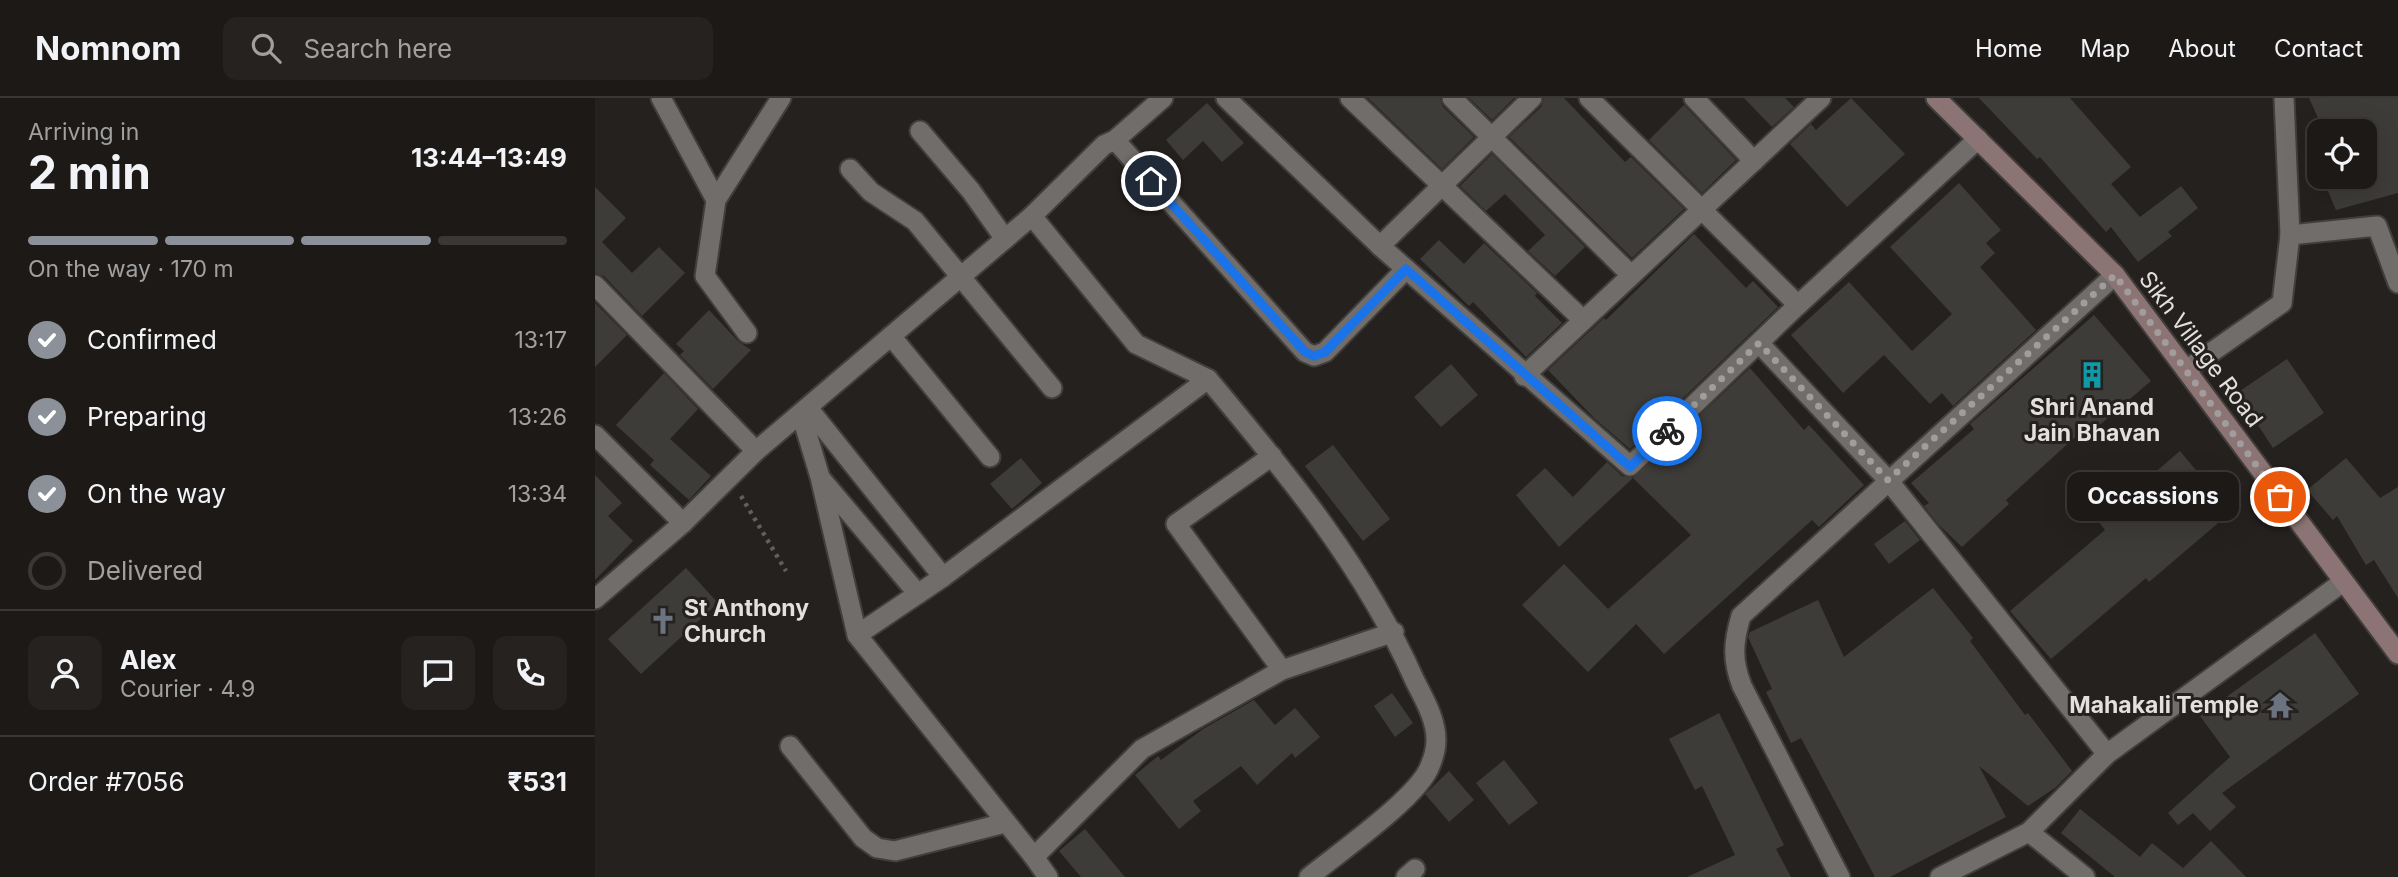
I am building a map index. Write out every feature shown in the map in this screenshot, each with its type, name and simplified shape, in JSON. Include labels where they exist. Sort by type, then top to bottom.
[{"type":"main road","name":"Sikh Village Road","points":[[1936,98],[2115,275],[2398,654]]},
{"type":"street","points":[[661,98],[716,200]]},
{"type":"street","points":[[747,333],[705,276],[716,200],[781,98]]},
{"type":"street","points":[[597,593],[683,523],[756,451],[1032,216],[1104,145],[1115,140],[1163,98]]},
{"type":"street","points":[[1226,98],[1380,246],[1630,467],[1798,305],[1978,139]]},
{"type":"street","points":[[1350,98],[1582,319]]},
{"type":"street","points":[[1452,98],[1630,274]]},
{"type":"street","points":[[1380,246],[1532,98]]},
{"type":"street","points":[[1588,98],[1798,305]]},
{"type":"street","points":[[1694,98],[1754,161]]},
{"type":"street","points":[[2186,370],[2283,303],[2290,235],[2284,98]]},
{"type":"street","points":[[1524,376],[1630,274],[1754,161],[1808,102]]},
{"type":"street","points":[[919,131],[971,191],[1005,239]]},
{"type":"street","points":[[1115,140],[1305,352],[1314,356],[1325,352],[1406,269]]},
{"type":"street","points":[[850,169],[871,192],[915,221],[1052,388]]},
{"type":"street","points":[[1032,216],[1136,344],[1208,379],[1272,456],[1353,565],[1394,632],[1433,721],[1436,741],[1429,769],[1413,791],[1309,877]]},
{"type":"street","points":[[2290,235],[2377,226],[2398,283]]},
{"type":"street","points":[[1840,877],[1742,686],[1734,664],[1734,641],[1741,616],[2115,275]]},
{"type":"street","points":[[595,285],[756,451]]},
{"type":"street","points":[[891,336],[991,457]]},
{"type":"street","points":[[1759,343],[1888,480],[2107,754]]},
{"type":"street","points":[[857,635],[943,577],[1208,379]]},
{"type":"street","points":[[804,411],[943,577]]},
{"type":"street","points":[[804,411],[857,635],[1048,877]]},
{"type":"street","points":[[595,435],[683,523]]},
{"type":"street","points":[[1272,456],[1176,524],[1282,670]]},
{"type":"street","points":[[820,477],[918,594]]},
{"type":"street","points":[[1940,877],[2029,832],[2107,754],[2343,582]]},
{"type":"street","points":[[1034,857],[1142,749],[1282,670],[1394,632]]},
{"type":"street","points":[[790,746],[863,838],[877,848],[895,851],[1005,822]]},
{"type":"street","points":[[2029,832],[2085,877]]},
{"type":"path","points":[[730,477],[786,571]]},
{"type":"building","points":[[1368,98],[1440,98],[1443,107],[1474,137],[1442,169]]},
{"type":"building","points":[[1469,98],[1514,98],[1492,120]]},
{"type":"building","points":[[1544,98],[1564,98],[1625,162],[1631,157],[1684,209],[1632,258],[1509,137],[1541,107]]},
{"type":"building","points":[[1744,98],[1785,98],[1794,107],[1772,127]]},
{"type":"building","points":[[1851,98],[1905,154],[1847,207],[1790,144],[1811,124],[1816,130]]},
{"type":"building","points":[[1979,98],[2070,98],[2131,167],[2111,184],[2140,217],[2181,186],[2198,208],[2168,232],[2172,236],[2138,262],[2111,227],[2106,232],[2040,157],[2037,159]]},
{"type":"building","points":[[2309,98],[2398,98],[2398,193],[2336,210],[2327,189],[2377,189],[2377,119],[2319,119]]},
{"type":"building","points":[[1207,103],[1244,143],[1222,162],[1203,141],[1183,160],[1166,140]]},
{"type":"building","points":[[1684,105],[1736,160],[1702,193],[1649,140]]},
{"type":"building","points":[[1492,154],[1585,247],[1555,276],[1528,251],[1545,235],[1505,194],[1486,211],[1460,186]]},
{"type":"building","points":[[1959,183],[2001,230],[1986,243],[1995,253],[1980,267],[2036,330],[1953,406],[1942,393],[1930,404],[1884,355],[1843,393],[1791,335],[1849,282],[1912,351],[1952,314],[1890,247]]},
{"type":"building","points":[[595,187],[626,218],[602,242],[632,273],[659,247],[685,273],[642,316],[604,276],[595,273]]},
{"type":"building","points":[[1694,234],[1746,288],[1753,281],[1778,307],[1630,449],[1594,418],[1548,370],[1604,318],[1606,320]]},
{"type":"building","points":[[1439,240],[1464,264],[1484,243],[1537,293],[1535,296],[1562,323],[1526,357],[1473,302],[1469,306],[1420,259]]},
{"type":"building","points":[[595,303],[627,335],[595,367]]},
{"type":"building","points":[[709,310],[738,341],[751,350],[713,389],[680,355],[684,351],[676,344]]},
{"type":"building","points":[[2094,315],[2151,381],[2089,434],[2084,429],[2006,500],[2009,504],[1962,547],[1939,525],[1924,506],[1929,503],[1911,483],[1974,429],[1970,424]]},
{"type":"building","points":[[2287,359],[2324,413],[2273,448],[2237,393]]},
{"type":"building","points":[[1451,364],[1478,395],[1441,427],[1414,397]]},
{"type":"building","points":[[1750,368],[1804,430],[1809,425],[1864,485],[1819,527],[1812,520],[1664,654],[1636,624],[1588,672],[1522,605],[1564,564],[1608,609],[1691,535],[1633,478]]},
{"type":"building","points":[[664,373],[698,409],[670,439],[711,476],[689,500],[650,465],[654,460],[616,425]]},
{"type":"building","points":[[1333,445],[1390,519],[1363,541],[1305,466]]},
{"type":"building","points":[[2180,451],[2231,512],[2149,582],[2146,578],[2051,659],[2010,611],[2105,530],[2098,521]]},
{"type":"building","points":[[1021,458],[1042,483],[1012,509],[990,484]]},
{"type":"building","points":[[2346,458],[2380,498],[2398,487],[2398,598],[2374,560],[2366,565],[2337,516],[2333,520],[2307,490]]},
{"type":"building","points":[[1607,462],[1622,476],[1633,478],[1559,547],[1516,495],[1545,468],[1573,497]]},
{"type":"building","points":[[595,475],[622,503],[608,516],[633,541],[595,580]]},
{"type":"building","points":[[1905,521],[1920,540],[1889,564],[1874,544]]},
{"type":"building","name":"St Anthony Church","points":[[686,568],[718,603],[641,674],[608,639]]},
{"type":"building","points":[[1933,588],[1973,638],[1970,641],[2025,715],[2028,713],[2072,771],[2055,788],[2028,806],[1979,766],[2006,817],[1890,877],[1875,877],[1801,738],[1791,743],[1766,692],[1772,689],[1748,637],[1750,632],[1818,600],[1844,657]]},
{"type":"building","name":"Mahakali Temple","points":[[2315,633],[2359,694],[2222,793],[2236,807],[2210,831],[2193,813],[2178,825],[2168,813],[2230,757],[2200,716]]},
{"type":"building","points":[[1392,693],[1413,723],[1395,737],[1374,706]]},
{"type":"building","points":[[1254,700],[1275,725],[1295,708],[1320,737],[1295,758],[1292,753],[1257,785],[1241,766],[1193,801],[1201,811],[1179,829],[1135,775],[1158,756],[1161,760],[1203,729]]},
{"type":"building","points":[[1719,713],[1784,845],[1776,849],[1791,877],[1687,877],[1735,855],[1702,786],[1695,790],[1669,739]]},
{"type":"building","points":[[1504,760],[1538,803],[1509,825],[1476,783]]},
{"type":"building","points":[[1449,771],[1474,800],[1449,822],[1425,794]]},
{"type":"building","points":[[2080,809],[2140,857],[2152,843],[2183,868],[2211,841],[2246,877],[2115,877],[2061,833]]},
{"type":"building","points":[[1085,829],[1125,877],[1081,877],[1059,851]]},
{"type":"way so far","points":[[1667,431],[1759,343],[1888,480],[2115,275],[2280,497]]},
{"type":"place","name":"Shri Anand Jain Bhavan","points":[[2092,375]]},
{"type":"place","name":"Occassions","points":[[2280,497]]},
{"type":"place","name":"St Anthony Church","points":[[663,621]]},
{"type":"place","name":"Mahakali Temple","points":[[2280,705]]},
{"type":"route","points":[[1151,181],[1305,352],[1314,356],[1325,352],[1406,269],[1630,467],[1667,431]]}]
